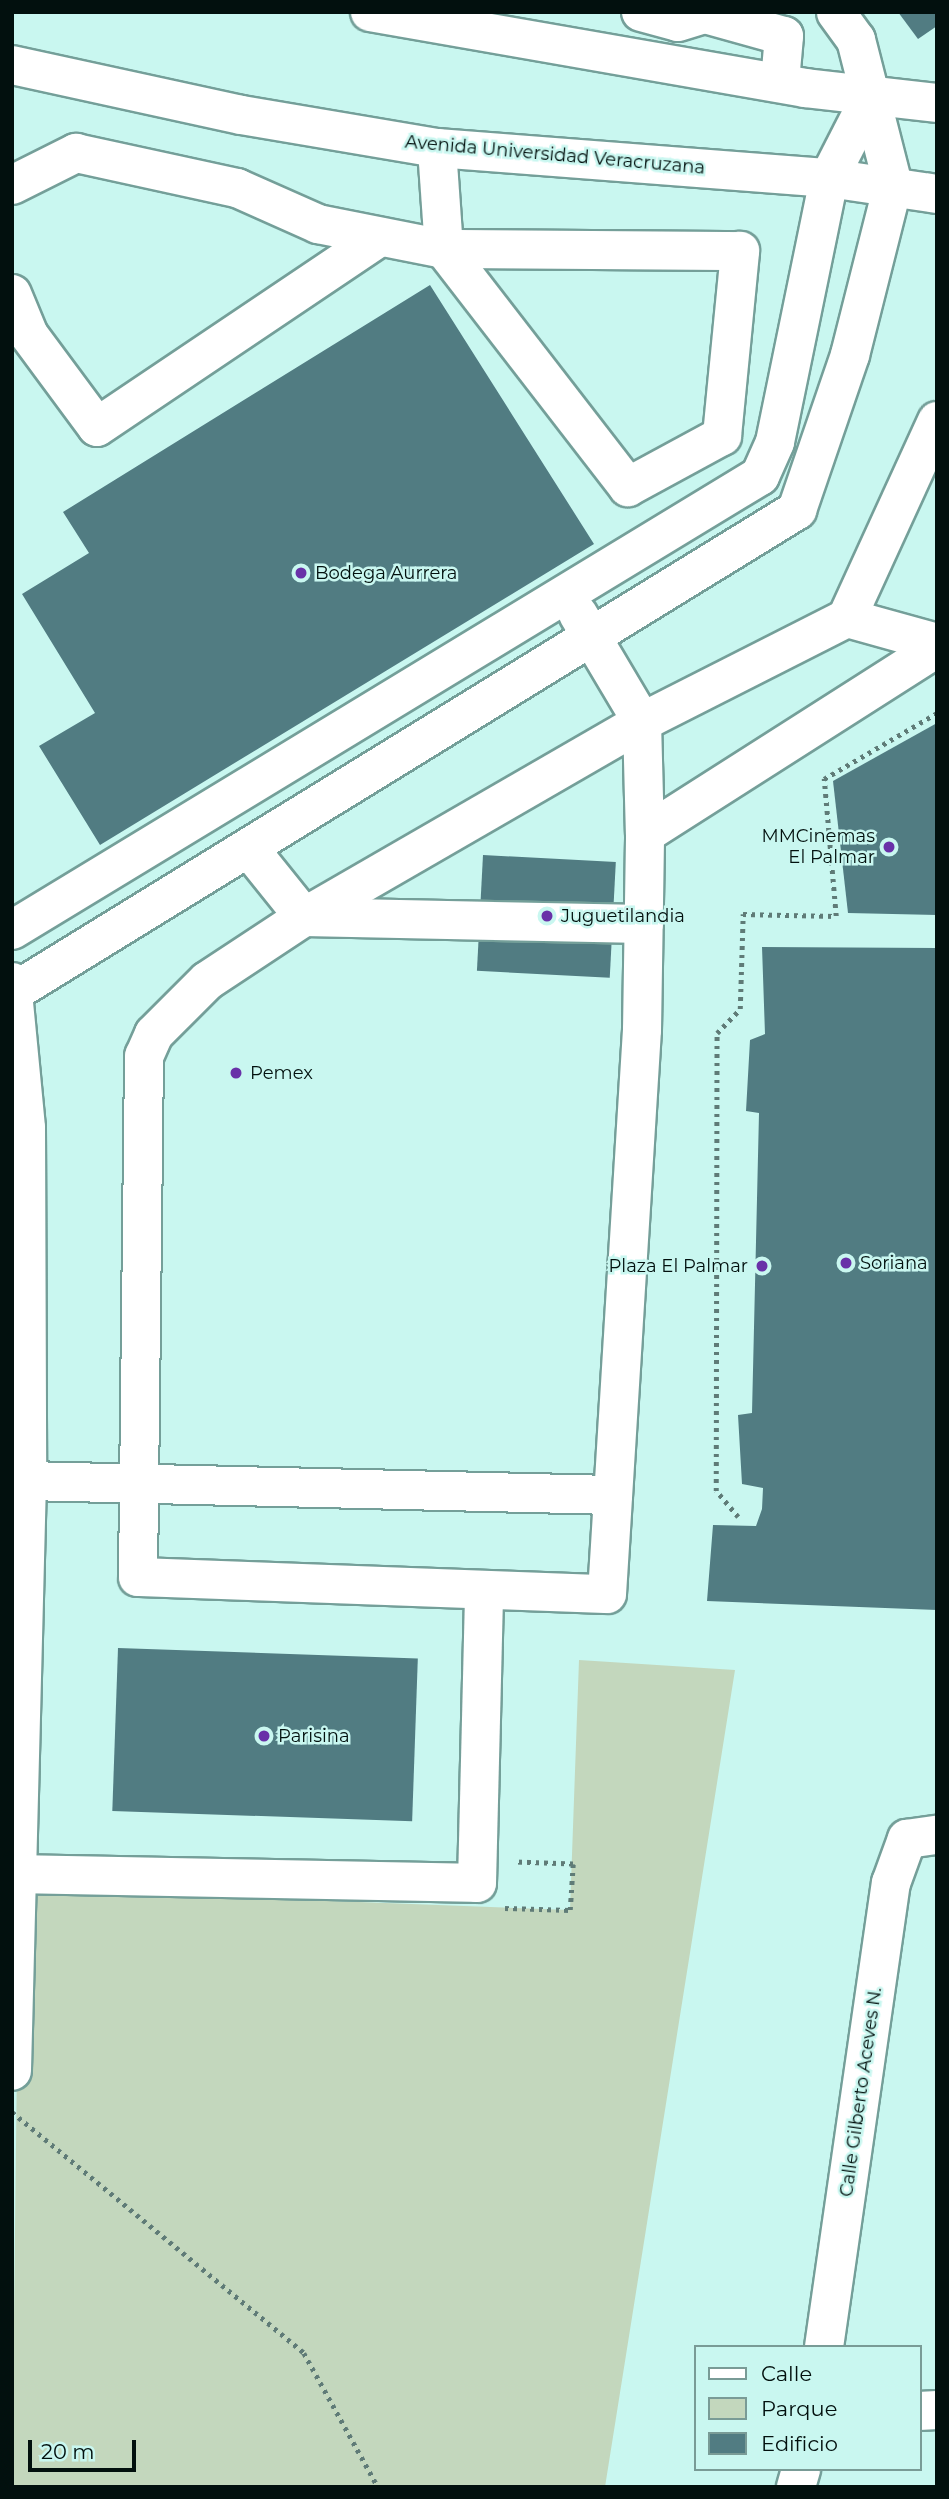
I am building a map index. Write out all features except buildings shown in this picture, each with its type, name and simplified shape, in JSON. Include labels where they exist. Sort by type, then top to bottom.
[{"type":"street","points":[[370,12],[437,18],[780,82],[937,103]]},
{"type":"street","points":[[641,12],[678,22],[705,14],[784,36],[780,82]]},
{"type":"street","points":[[12,2071],[20,1874],[18,1723],[27,1480],[26,1128],[13,989],[251,851],[673,587],[804,501],[893,185],[856,40],[836,12]]},
{"type":"street","name":"Avenida Universidad Veracruzana","points":[[12,65],[241,115],[436,148],[829,178],[893,185],[937,194]]},
{"type":"street","points":[[12,930],[760,476],[769,463],[829,178],[871,96]]},
{"type":"street","points":[[436,148],[444,249],[628,487],[649,544],[673,587]]},
{"type":"street","points":[[12,185],[76,153],[237,188],[318,224],[444,249],[740,251],[722,436],[628,487]]},
{"type":"street","points":[[12,294],[21,340],[97,427],[380,237]]},
{"type":"street","points":[[567,594],[642,722],[644,924],[607,1594],[138,1577],[144,1056],[154,1034],[207,981],[304,917],[642,722],[847,618],[937,421]]},
{"type":"street","points":[[847,618],[937,642]]},
{"type":"street","points":[[645,834],[937,648]]},
{"type":"street","points":[[318,746],[348,788]]},
{"type":"street","points":[[251,851],[304,917]]},
{"type":"street","points":[[304,917],[644,924]]},
{"type":"street","points":[[27,1480],[613,1495]]},
{"type":"street","points":[[20,1874],[477,1883],[484,1590]]},
{"type":"street","name":"Calle Gilberto Aceves N.","points":[[824,2345],[891,1883],[922,1837]]},
{"type":"path","points":[[738,1517],[716,1490],[717,1033],[740,1009],[743,914],[836,916],[824,779],[937,713]]},
{"type":"path","points":[[12,2112],[304,2353],[378,2487]]},
{"type":"green space","points":[[579,1660],[735,1670],[605,2487],[12,2487],[19,1889],[570,1910]]},
{"type":"place","name":"Bodega Aurrera","points":[[301,573]]},
{"type":"place","name":"MMCinemas El Palmar","points":[[889,847]]},
{"type":"place","name":"Juguetilandia","points":[[547,916]]},
{"type":"place","name":"Pemex","points":[[236,1073]]},
{"type":"place","name":"Soriana","points":[[846,1263]]},
{"type":"place","name":"Plaza El Palmar","points":[[762,1266]]},
{"type":"place","name":"Parisina","points":[[264,1736]]}]
